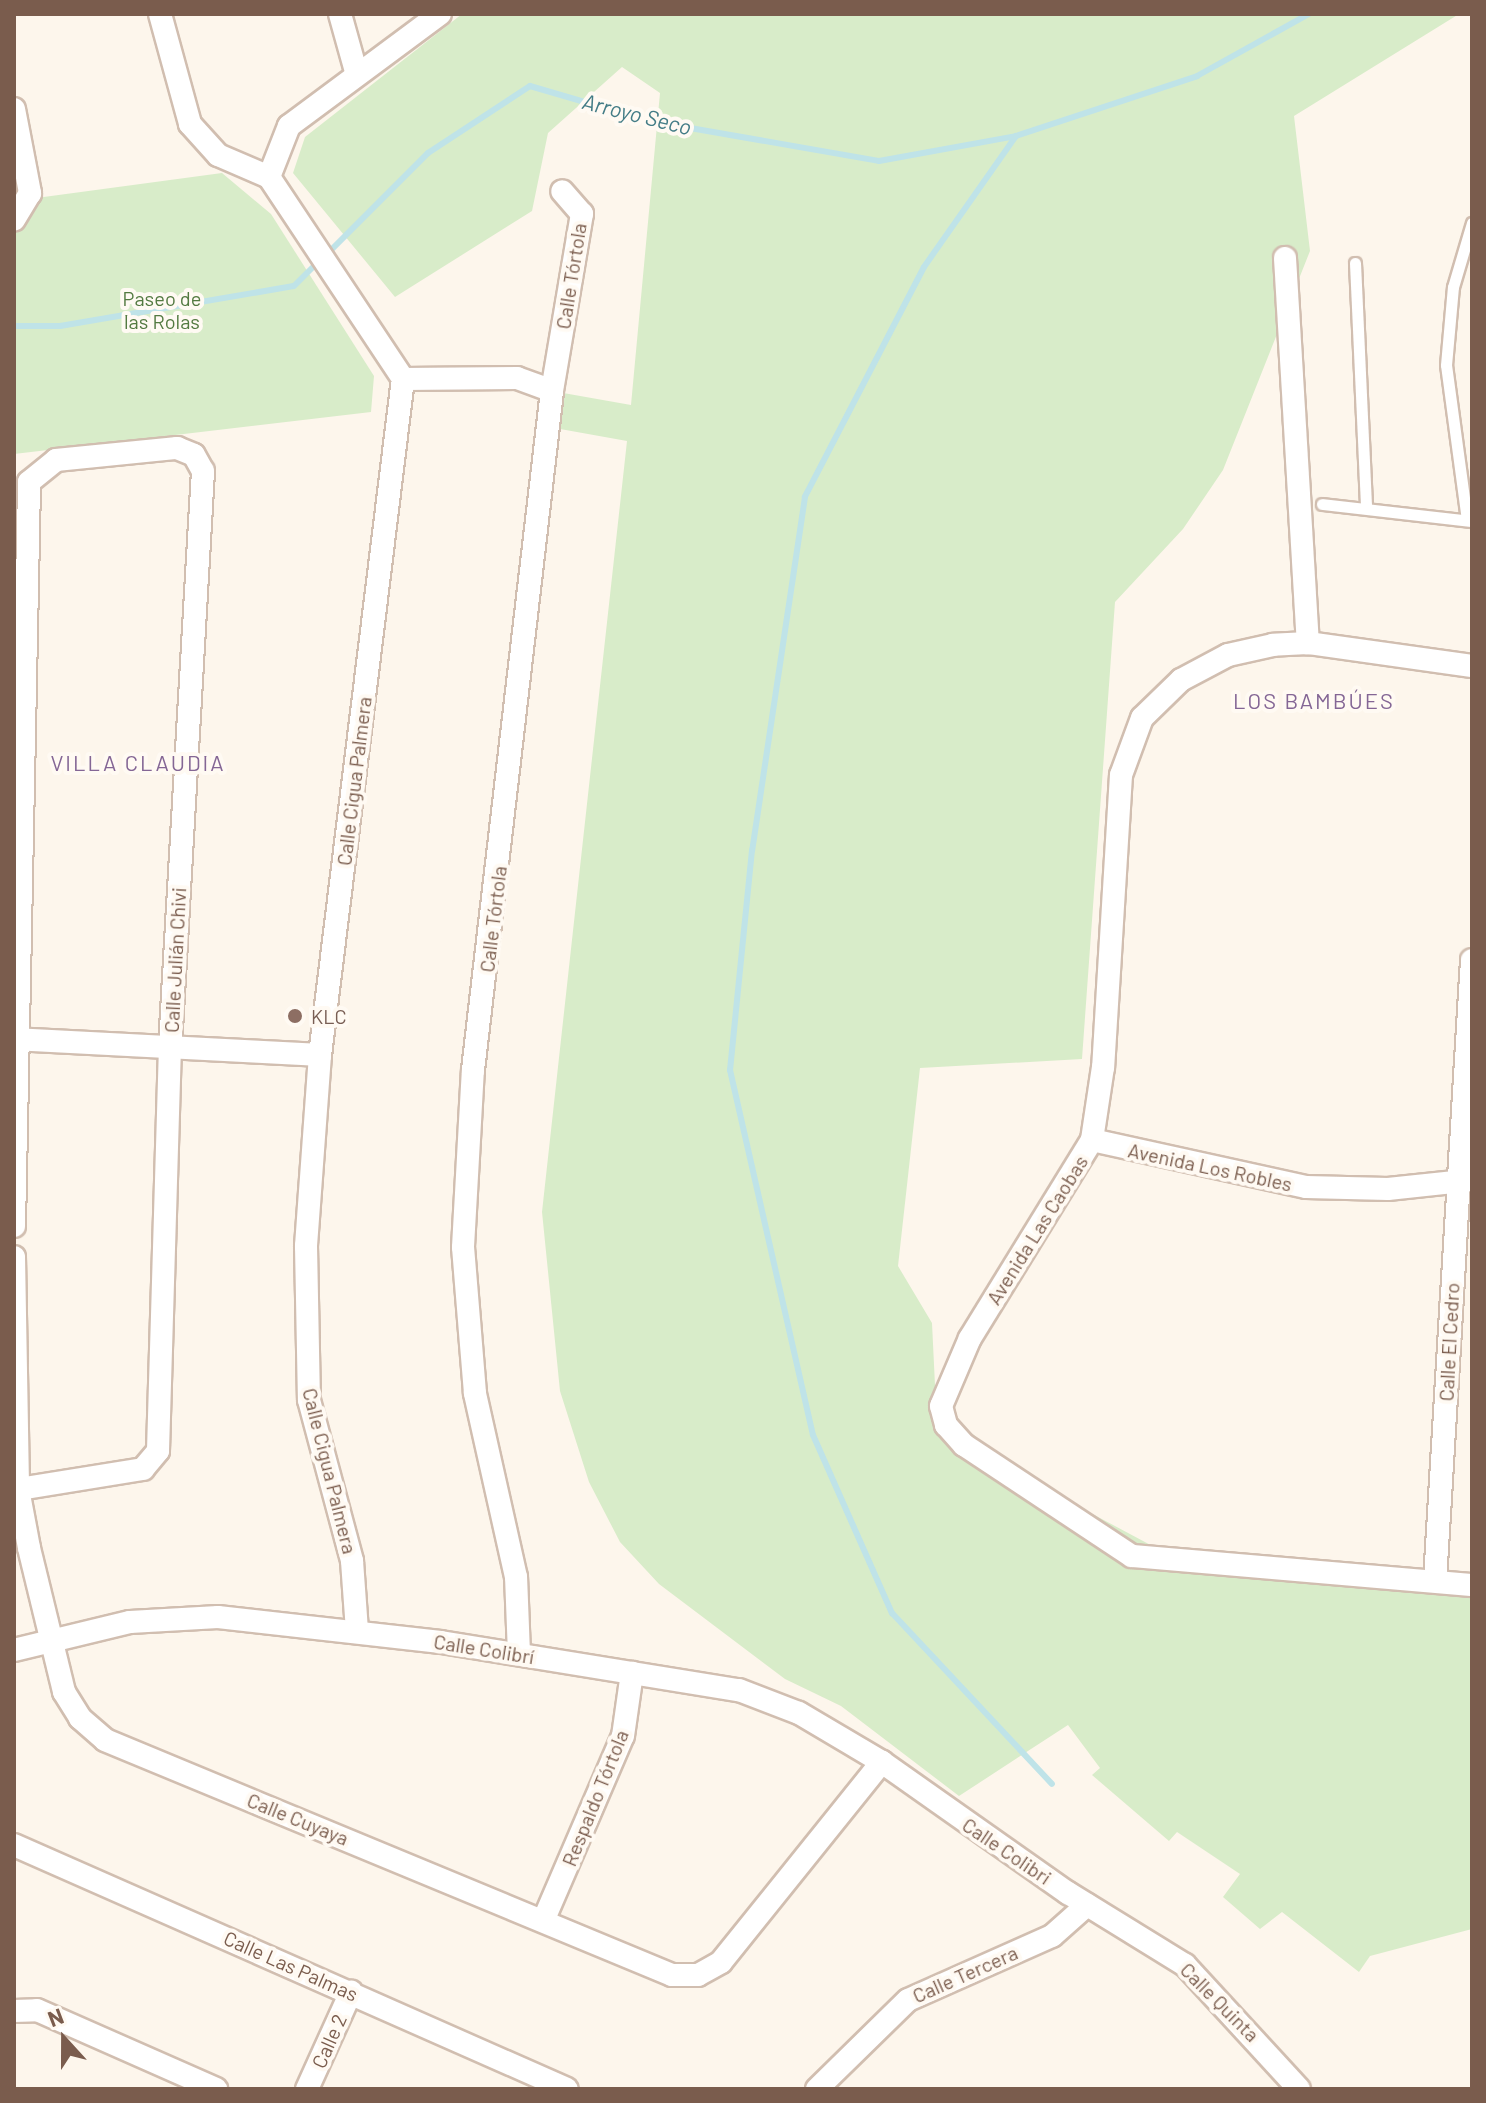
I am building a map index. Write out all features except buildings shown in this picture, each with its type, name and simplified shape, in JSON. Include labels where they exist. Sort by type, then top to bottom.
[{"type":"street","points":[[160,14],[190,124],[218,155],[269,177],[298,228],[403,379],[517,378],[552,391]]},
{"type":"street","points":[[340,14],[357,75]]},
{"type":"street","points":[[269,177],[289,126],[440,14]]},
{"type":"street","points":[[14,109],[30,193],[17,218]]},
{"type":"street","name":"Calle Tórtola","points":[[519,1654],[516,1577],[475,1393],[463,1247],[473,1070],[552,391],[582,214],[562,191]]},
{"type":"street","points":[[1285,258],[1308,643]]},
{"type":"street","name":"Calle Cigua Palmera","points":[[357,1631],[352,1561],[309,1400],[306,1246],[320,1055],[403,379]]},
{"type":"street","name":"Calle Julián Chivi","points":[[16,1489],[150,1465],[158,1451],[170,1046],[203,471],[194,455],[177,448],[56,460],[39,467],[29,482],[17,1039]]},
{"type":"street","name":"Avenida Las Caobas","points":[[1472,666],[1308,643],[1228,655],[1181,680],[1142,718],[1121,775],[1092,1140],[955,1365],[941,1406],[946,1425],[982,1458],[1132,1556],[1472,1585]]},
{"type":"street","name":"Calle El Cedro","points":[[1435,1581],[1465,1181],[1472,960]]},
{"type":"street","points":[[14,1226],[17,1039],[320,1055]]},
{"type":"street","name":"Avenida Los Robles","points":[[1092,1140],[1306,1187],[1465,1181]]},
{"type":"street","name":"Calle Cuyaya","points":[[14,1257],[16,1489],[47,1639],[64,1692],[80,1718],[105,1740],[544,1919],[672,1975],[698,1975],[721,1962],[882,1762]]},
{"type":"street","name":"Calle Colibrí","points":[[14,1650],[47,1639],[130,1622],[218,1617],[357,1631],[519,1654],[739,1690],[799,1713],[882,1762],[928,1795]]},
{"type":"street","name":"Respaldo Tórtola","points":[[544,1919],[623,1736],[632,1673]]},
{"type":"street","name":"Calle Colibri","points":[[928,1795],[1087,1905]]},
{"type":"street","name":"Calle Las Palmas","points":[[14,1845],[567,2089]]},
{"type":"street","name":"Calle Tercera","points":[[817,2089],[897,2007],[1052,1936],[1087,1905]]},
{"type":"street","name":"Calle Quinta","points":[[1087,1905],[1185,1965],[1299,2089]]},
{"type":"street","name":"Calle 2","points":[[307,2089],[351,1992]]},
{"type":"street","points":[[14,2011],[37,2010],[216,2089]]},
{"type":"lane","points":[[1322,504],[1470,521],[1446,365],[1453,287],[1472,223]]},
{"type":"lane","points":[[1355,263],[1366,508]]},
{"type":"green space","points":[[462,14],[1459,14],[1294,116],[1310,251],[1223,470],[1183,529],[1115,602],[1082,1059],[920,1068],[898,1266],[932,1323],[936,1406],[1040,1486],[1188,1565],[1472,1595],[1472,1929],[1370,1956],[1359,1972],[1282,1912],[1260,1929],[1223,1897],[1240,1874],[1177,1832],[1169,1841],[1092,1775],[1100,1768],[1068,1725],[959,1796],[841,1706],[785,1679],[659,1584],[620,1542],[589,1482],[560,1391],[542,1212],[627,441],[549,427],[552,391],[631,405],[660,93],[622,67],[548,133],[532,211],[395,297],[293,173],[305,137]]},
{"type":"green space","name":"Paseo de las Rolas","points":[[222,173],[271,214],[374,376],[371,412],[14,454],[14,201]]},
{"type":"waterway","name":"Arroyo Seco","points":[[327,254],[428,153],[530,86],[650,121],[879,161],[1016,136],[1197,76],[1309,14]]},
{"type":"waterway","points":[[1016,136],[924,267],[805,497],[752,850],[730,1070],[813,1435],[892,1613],[1052,1784]]},
{"type":"waterway","name":"Arroyo Seco","points":[[14,326],[60,326],[294,286],[319,261]]},
{"type":"place","name":"KLC","points":[[295,1016]]},
{"type":"district","name":"LOS BAMBÚES","points":[[1314,701]]},
{"type":"district","name":"VILLA CLAUDIA","points":[[138,763]]}]
